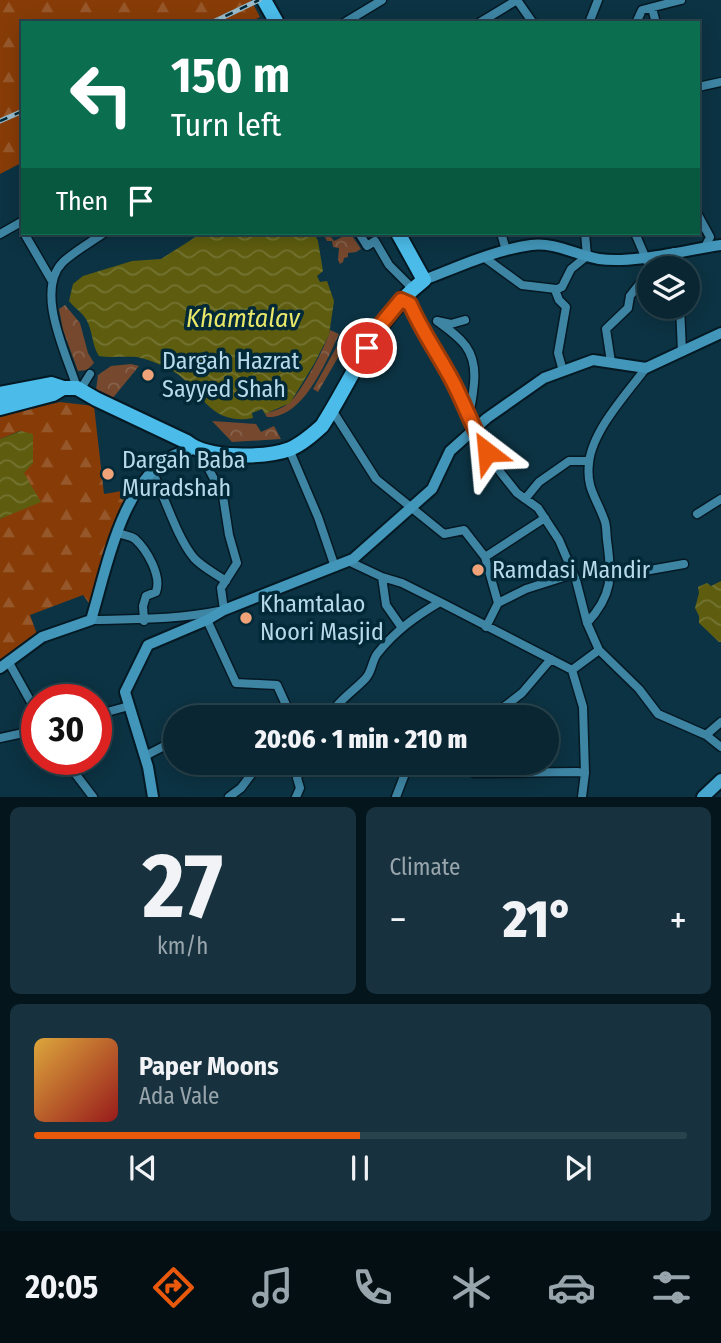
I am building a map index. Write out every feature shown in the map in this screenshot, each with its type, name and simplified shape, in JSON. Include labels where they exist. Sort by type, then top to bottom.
[{"type":"highway","points":[[264,0],[276,21]]},
{"type":"highway","points":[[0,394],[51,384],[73,389],[187,442],[195,449],[226,455],[261,454],[289,449],[321,426],[382,323],[418,285],[399,235]]},
{"type":"highway","points":[[0,408],[73,389]]},
{"type":"main road","points":[[703,797],[721,780]]},
{"type":"street","points":[[347,21],[382,0]]},
{"type":"street","points":[[485,21],[517,0],[532,21]]},
{"type":"street","points":[[590,21],[598,0]]},
{"type":"street","points":[[637,21],[642,10],[681,0]]},
{"type":"street","points":[[652,8],[655,21]]},
{"type":"street","points":[[700,87],[721,82]]},
{"type":"street","points":[[700,219],[710,237],[705,247]]},
{"type":"street","points":[[0,234],[21,227]]},
{"type":"street","points":[[26,235],[52,281],[56,326],[73,389],[90,374]]},
{"type":"street","points":[[52,281],[63,262],[101,235]]},
{"type":"street","points":[[360,235],[364,248],[375,241],[387,263],[418,285],[506,250],[552,244],[599,259],[637,257]]},
{"type":"street","points":[[502,235],[506,250]]},
{"type":"street","points":[[585,235],[587,256]]},
{"type":"street","points":[[636,235],[642,253],[646,256],[721,244]]},
{"type":"street","points":[[674,252],[675,256]]},
{"type":"street","points":[[485,258],[522,285],[556,289],[562,287],[571,269],[587,256]]},
{"type":"street","points":[[611,362],[606,329],[628,308],[630,296],[637,286]]},
{"type":"street","points":[[556,289],[559,300],[566,307],[558,353],[563,371]]},
{"type":"street","points":[[401,300],[410,304],[419,326],[452,381],[474,430],[500,473],[517,493],[537,508],[559,540],[599,650],[639,689],[658,714],[706,735],[721,747]]},
{"type":"street","points":[[681,319],[682,352]]},
{"type":"street","points":[[419,326],[437,321],[451,324],[465,320]]},
{"type":"street","points":[[437,321],[461,338],[473,360],[475,367],[468,416]]},
{"type":"street","points":[[587,623],[598,611],[608,591],[611,567],[605,521],[588,486],[589,461],[599,436],[614,410],[646,368],[721,334]]},
{"type":"street","points":[[21,689],[4,664],[42,638],[91,620],[144,621],[224,610],[348,561],[432,489],[450,451],[487,418],[544,378],[593,360],[646,368]]},
{"type":"street","points":[[332,410],[376,479],[444,534],[464,530],[485,557],[498,603]]},
{"type":"street","points":[[91,620],[118,533],[136,492],[152,471],[175,454],[195,449],[223,496],[229,536],[237,563],[221,588],[224,610]]},
{"type":"street","points":[[289,449],[318,517],[335,567]]},
{"type":"street","points":[[525,499],[539,482],[569,461],[589,461]]},
{"type":"street","points":[[152,471],[176,527],[195,559],[226,581]]},
{"type":"street","points":[[697,514],[721,499]]},
{"type":"street","points":[[485,557],[545,519]]},
{"type":"street","points":[[118,533],[134,538],[160,583],[156,592],[146,596],[143,606],[144,621]]},
{"type":"street","points":[[348,561],[402,583],[572,670],[583,707],[585,773],[582,797]]},
{"type":"street","points":[[610,577],[684,564]]},
{"type":"street","points":[[486,626],[498,603],[526,589],[573,574]]},
{"type":"street","points":[[382,577],[386,605],[401,628]]},
{"type":"street","points":[[338,705],[369,675],[375,656],[401,628],[440,602]]},
{"type":"street","points":[[153,797],[145,756],[125,692],[148,645],[207,621],[224,610]]},
{"type":"street","points":[[207,621],[236,683],[277,685],[286,705]]},
{"type":"street","points":[[572,670],[599,650]]},
{"type":"street","points":[[507,705],[522,694],[551,659]]},
{"type":"street","points":[[112,711],[129,706]]},
{"type":"street","points":[[706,735],[721,722]]},
{"type":"street","points":[[0,738],[21,733]]},
{"type":"street","points":[[145,756],[163,747]]},
{"type":"street","points":[[559,773],[585,773]]},
{"type":"street","points":[[76,775],[93,797]]},
{"type":"street","points":[[229,797],[241,788],[251,775]]},
{"type":"street","points":[[296,797],[300,788],[298,775]]},
{"type":"street","points":[[396,797],[404,775]]},
{"type":"green space","points":[[0,0],[251,0],[260,17],[252,21],[21,21],[21,163],[0,174]]},
{"type":"green space","points":[[324,235],[330,235],[334,241],[351,235],[361,249],[348,253],[348,257],[340,264],[339,248],[333,247],[332,241],[327,241]]},
{"type":"green space","points":[[65,305],[80,323],[88,353],[94,363],[87,370],[78,371],[63,330],[59,309]]},
{"type":"green space","points":[[330,330],[339,334],[312,387],[292,409],[267,417],[265,414],[285,406],[295,397],[307,379]]},
{"type":"green space","points":[[341,339],[347,342],[318,392],[313,389]]},
{"type":"green space","points":[[111,366],[139,366],[112,399],[96,390],[98,375]]},
{"type":"green space","points":[[60,402],[94,406],[104,494],[128,490],[92,607],[83,595],[30,615],[38,637],[0,665],[0,519],[5,516],[24,473],[20,431],[0,439],[0,416]]},
{"type":"green space","points":[[212,421],[256,424],[261,432],[274,426],[281,439],[232,442]]},
{"type":"water","name":"Khamtalav","points":[[199,235],[315,235],[323,271],[317,276],[320,282],[327,281],[334,301],[329,335],[290,403],[265,414],[262,409],[252,413],[253,418],[224,416],[168,368],[137,357],[99,356],[90,327],[69,301],[73,284],[83,276],[132,261],[161,259]]},
{"type":"water","points":[[21,431],[33,434],[33,463],[24,473],[41,502],[0,519],[0,439]]},
{"type":"water","points":[[721,581],[719,642],[699,623],[695,608],[698,587],[707,583],[711,586]]},
{"type":"railway","points":[[215,21],[259,0]]},
{"type":"railway","points":[[0,121],[21,112]]},
{"type":"place","name":"Dargah Hazrat Sayyed Shah","points":[[148,375]]},
{"type":"place","name":"Dargah Baba Muradshah","points":[[108,474]]},
{"type":"place","name":"Ramdasi Mandir","points":[[478,570]]},
{"type":"place","name":"Khamtalao Noori Masjid","points":[[246,618]]},
{"type":"route","points":[[367,348],[382,323],[401,300],[410,304],[421,330],[452,381],[487,452]]}]
